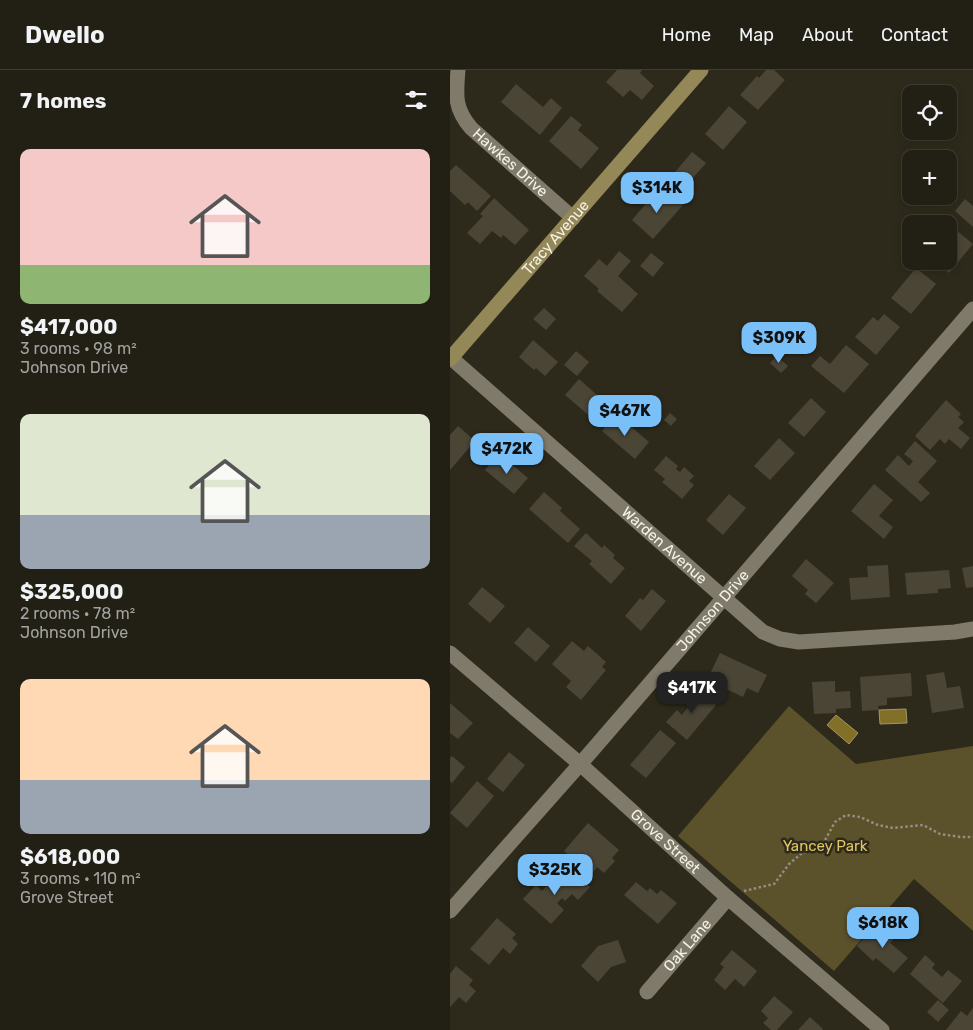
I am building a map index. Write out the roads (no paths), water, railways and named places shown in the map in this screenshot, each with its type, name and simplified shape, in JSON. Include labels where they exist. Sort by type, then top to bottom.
[{"type":"street","name":"Hawkes Drive","points":[[458,70],[456,95],[458,108],[463,118],[471,128],[573,218]]},
{"type":"street","name":"Tracy Avenue","points":[[450,359],[701,70]]},
{"type":"street","name":"Johnson Drive","points":[[450,911],[580,764],[973,309]]},
{"type":"street","name":"Warden Avenue","points":[[450,359],[763,632],[780,639],[799,642],[955,632],[973,629]]},
{"type":"street","name":"Grove Street","points":[[450,653],[580,764],[730,900],[882,1030]]},
{"type":"street","name":"Oak Lane","points":[[647,992],[730,900]]},
{"type":"park label","name":"Yancey Park","points":[[825,846]]}]
